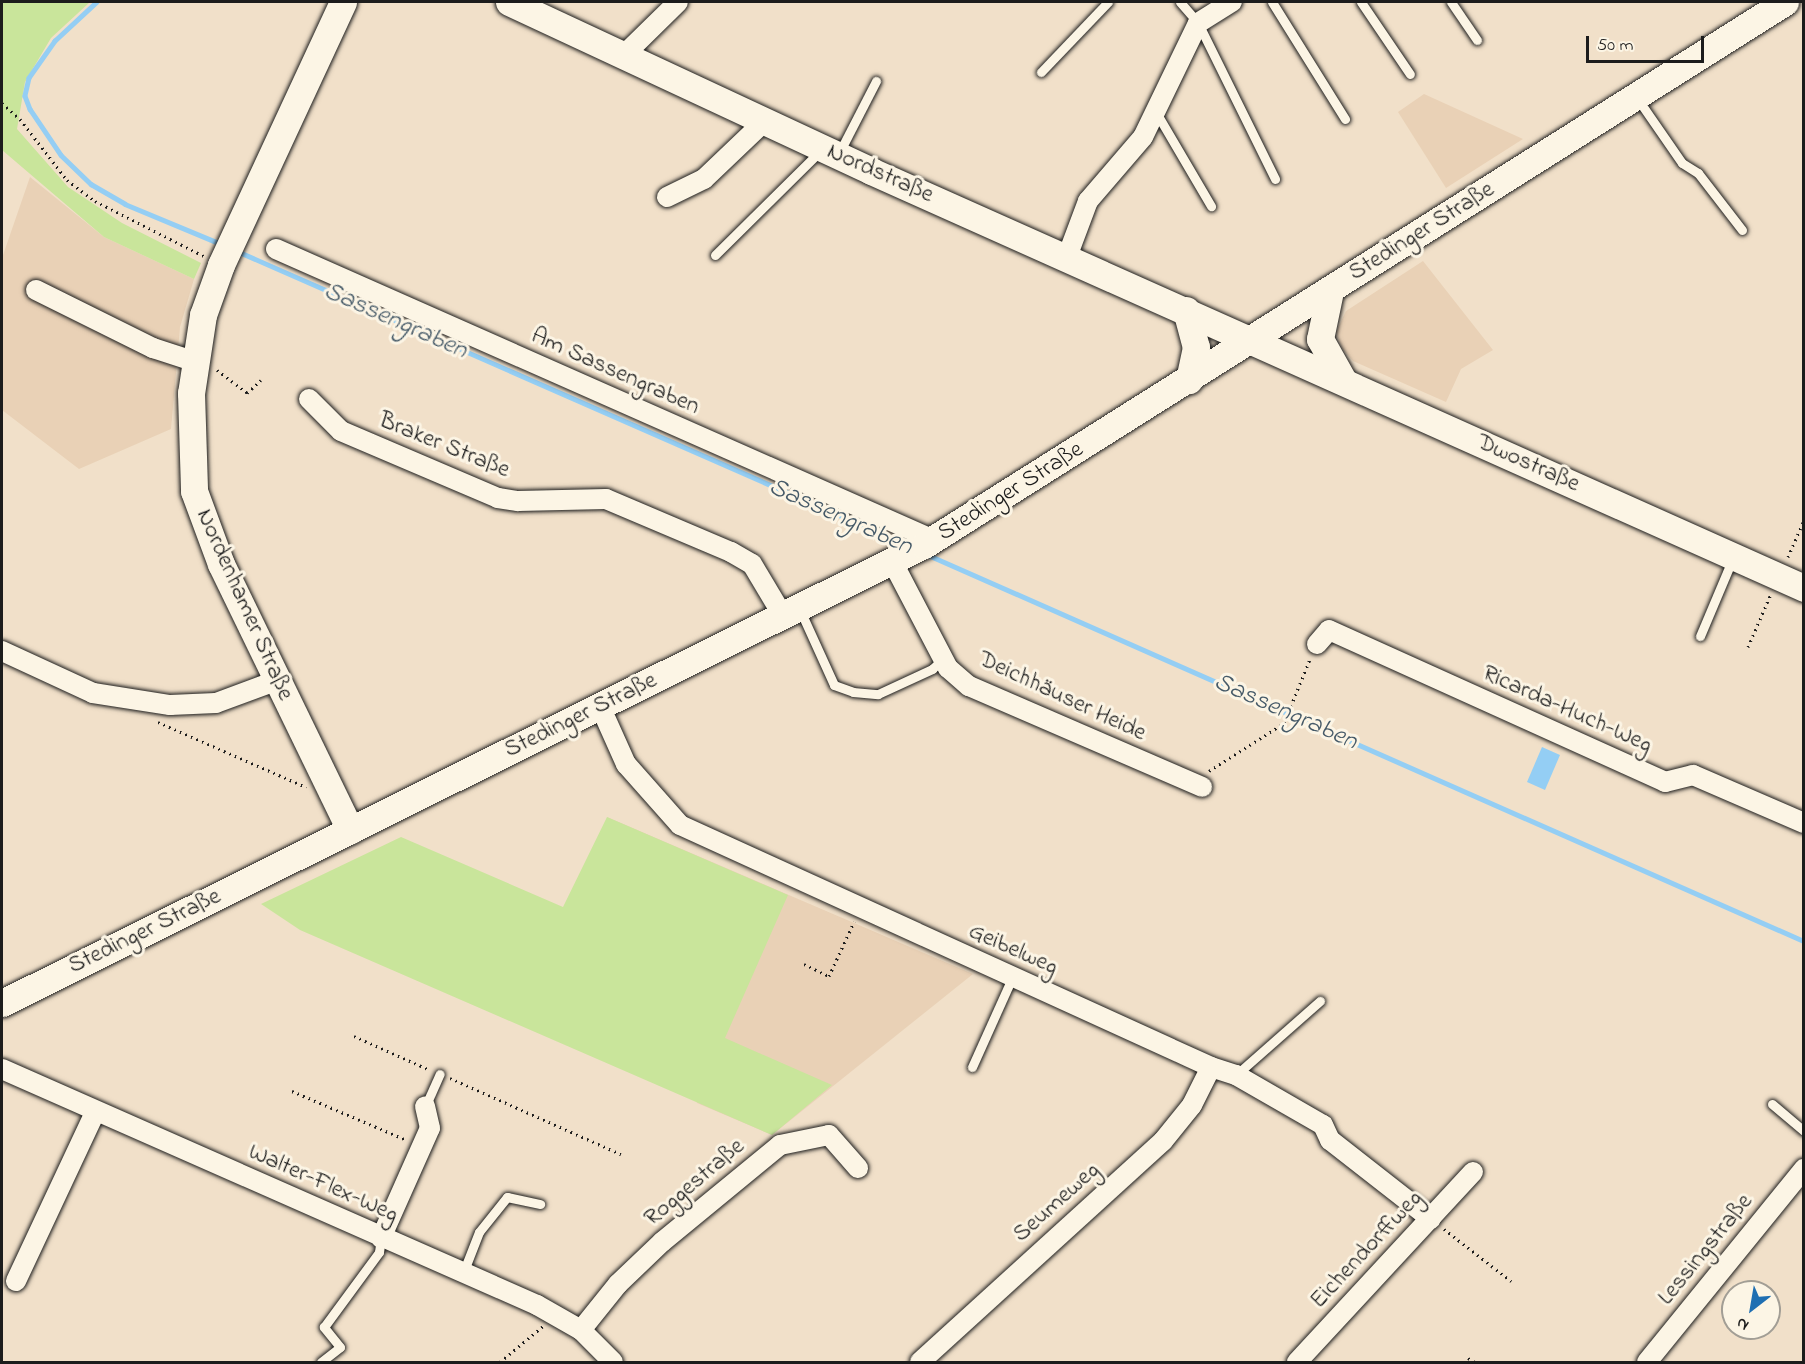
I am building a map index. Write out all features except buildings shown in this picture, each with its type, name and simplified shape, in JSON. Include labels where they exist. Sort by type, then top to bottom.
[{"type":"street","name":"Nordenhamer Straße","points":[[343,2],[226,254],[203,315],[193,361],[195,491],[221,564],[275,681],[350,830]]},
{"type":"street","name":"Nordstraße","points":[[509,2],[830,152],[1254,339]]},
{"type":"street","points":[[623,56],[678,2]]},
{"type":"street","points":[[1067,257],[1088,201],[1143,138],[1157,114],[1198,23],[1232,2]]},
{"type":"street","name":"Stedinger Straße","points":[[2,1003],[914,550],[1189,380],[1785,2]]},
{"type":"street","points":[[667,197],[704,179],[765,121]]},
{"type":"street","name":"Am Sassengraben","points":[[276,249],[914,550]]},
{"type":"street","points":[[36,290],[143,343],[193,361]]},
{"type":"street","points":[[1330,291],[1320,339],[1343,380]]},
{"type":"street","points":[[1186,309],[1196,347],[1189,380]]},
{"type":"street","name":"Dwostraße","points":[[1254,339],[1803,588]]},
{"type":"street","name":"Braker Straße","points":[[309,399],[341,431],[498,498],[518,501],[606,499],[731,552],[752,564],[791,612]]},
{"type":"street","name":"Deichhäuser Heide","points":[[914,550],[943,659],[969,686],[1202,787]]},
{"type":"street","name":"Ricarda-Huch-Weg","points":[[1317,644],[1329,630],[1665,782],[1693,775],[1803,823]]},
{"type":"street","points":[[2,651],[93,693],[170,705],[216,703],[275,681]]},
{"type":"street","name":"Geibelweg","points":[[600,706],[627,764],[680,825],[1012,978],[1211,1067],[1236,1075],[1323,1125],[1330,1140],[1431,1219]]},
{"type":"street","name":"Seumeweg","points":[[920,1362],[1163,1142],[1192,1105],[1211,1067]]},
{"type":"street","name":"Walter-Flex-Weg","points":[[2,1069],[556,1315],[581,1330],[613,1362]]},
{"type":"street","points":[[381,1238],[430,1128],[425,1107]]},
{"type":"street","points":[[16,1281],[95,1112]]},
{"type":"street","name":"Roggestraße","points":[[581,1330],[618,1284],[662,1242],[780,1145],[829,1135],[858,1168]]},
{"type":"street","name":"Lessingstraße","points":[[1647,1362],[1803,1169]]},
{"type":"street","name":"Eichendorffweg","points":[[1297,1362],[1473,1172]]},
{"type":"lane","points":[[1041,72],[1108,2]]},
{"type":"lane","points":[[1180,2],[1198,23],[1275,179]]},
{"type":"lane","points":[[1272,2],[1345,119]]},
{"type":"lane","points":[[1361,2],[1410,74]]},
{"type":"lane","points":[[1451,2],[1477,40]]},
{"type":"lane","points":[[715,255],[830,152],[876,81]]},
{"type":"lane","points":[[1636,96],[1682,163],[1698,173],[1742,230]]},
{"type":"lane","points":[[1157,114],[1211,206]]},
{"type":"lane","points":[[1700,636],[1734,557]]},
{"type":"lane","points":[[791,612],[834,684],[853,692],[878,694],[932,669],[943,659]]},
{"type":"lane","points":[[972,1067],[1012,978]]},
{"type":"lane","points":[[1236,1075],[1320,1000]]},
{"type":"lane","points":[[425,1107],[440,1074]]},
{"type":"lane","points":[[1772,1104],[1803,1131]]},
{"type":"lane","points":[[463,1273],[479,1232],[507,1197],[540,1204]]},
{"type":"lane","points":[[321,1362],[340,1347],[324,1327],[379,1252],[381,1238]]},
{"type":"path","points":[[2,103],[20,119],[54,166],[86,194],[226,254]]},
{"type":"path","points":[[193,361],[225,373],[247,393],[261,380]]},
{"type":"path","points":[[1748,647],[1803,520]]},
{"type":"path","points":[[1202,787],[1208,772],[1284,723],[1317,644]]},
{"type":"path","points":[[156,721],[335,800]]},
{"type":"path","points":[[804,964],[830,976],[860,909]]},
{"type":"path","points":[[354,1036],[621,1154]]},
{"type":"path","points":[[292,1091],[422,1146]]},
{"type":"path","points":[[1431,1219],[1511,1281]]},
{"type":"path","points":[[500,1362],[556,1315]]},
{"type":"path","points":[[1468,1358],[1475,1362]]},
{"type":"shaded area","points":[[1424,94],[1523,139],[1446,188],[1398,112]]},
{"type":"shaded area","points":[[30,177],[104,237],[194,279],[180,327],[171,429],[79,469],[2,410],[2,258]]},
{"type":"shaded area","points":[[1423,261],[1493,350],[1461,369],[1446,402],[1353,361],[1342,348],[1336,332],[1346,311]]},
{"type":"shaded area","points":[[607,817],[973,974],[772,1135],[697,1103]]},
{"type":"green space","points":[[2,2],[90,2],[51,38],[25,82],[17,129],[68,187],[122,223],[201,263],[194,279],[104,237],[2,150]]},
{"type":"green space","points":[[607,817],[788,895],[725,1038],[832,1085],[772,1135],[300,930],[261,904],[401,837],[563,907]]},
{"type":"water","points":[[1542,747],[1560,755],[1545,790],[1527,782]]},
{"type":"waterway","name":"Sassengraben","points":[[97,2],[55,41],[29,78],[25,96],[30,109],[61,155],[91,184],[125,204],[221,244]]},
{"type":"waterway","name":"Sassengraben","points":[[237,251],[905,544]]},
{"type":"waterway","name":"Sassengraben","points":[[926,554],[1804,941]]}]
